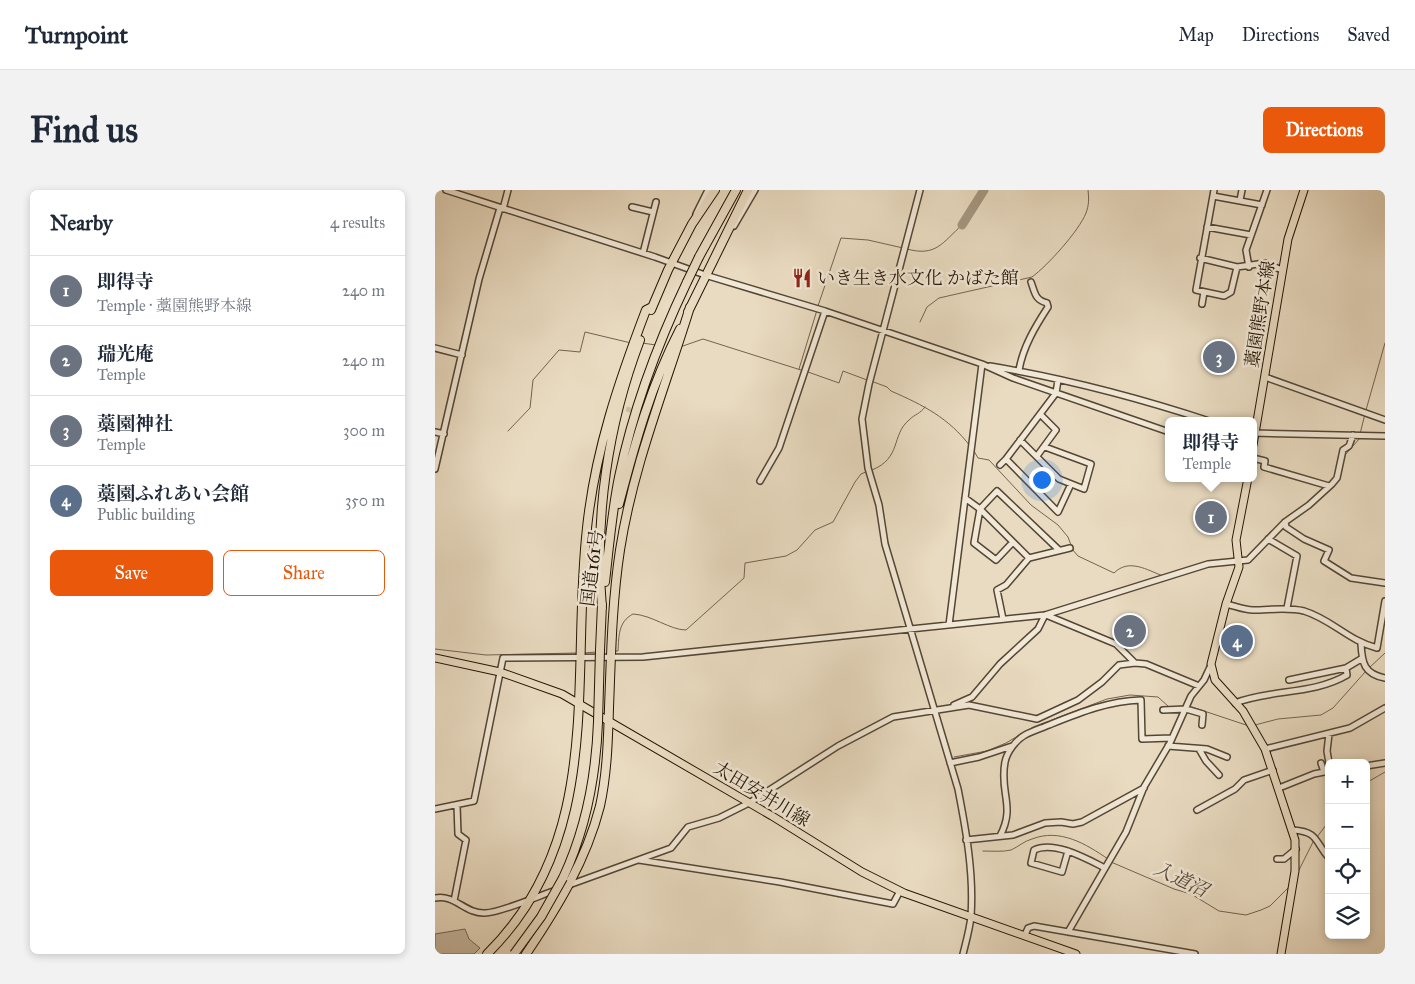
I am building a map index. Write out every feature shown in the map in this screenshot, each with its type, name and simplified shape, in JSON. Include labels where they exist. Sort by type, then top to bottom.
[{"type":"highway","points":[[602,608],[601,517],[603,492],[618,414],[636,344],[646,310],[652,307],[691,224],[715,190]]},
{"type":"highway","name":"国道161号","points":[[513,954],[541,917],[563,878],[574,855],[587,814],[595,769],[602,608],[611,534],[625,449],[659,345],[699,256],[736,190]]},
{"type":"highway","points":[[611,534],[647,404],[727,228],[748,190]]},
{"type":"highway","points":[[487,954],[506,935],[533,898],[551,858],[566,809],[578,744],[579,657],[590,502],[599,453],[636,344]]},
{"type":"highway","points":[[526,954],[569,885],[592,833],[600,805],[605,770],[617,574],[626,514],[651,416],[674,346]]},
{"type":"main road","name":"藁園熊野本線","points":[[1257,418],[1282,270],[1291,226],[1303,190]]},
{"type":"main road","points":[[1247,482],[1235,540],[1239,563],[1226,604],[1211,664],[1215,680],[1253,726],[1265,749],[1293,830],[1297,849],[1295,873],[1281,954]]},
{"type":"main road","name":"太田安井川線","points":[[435,658],[529,680],[578,701],[862,872],[900,891],[1076,954]]},
{"type":"street","points":[[446,190],[643,253],[705,276],[814,308],[982,364],[1056,393],[1165,431]]},
{"type":"street","points":[[435,470],[479,279],[508,190]]},
{"type":"street","points":[[691,224],[708,190]]},
{"type":"street","points":[[727,228],[733,228],[755,190]]},
{"type":"street","points":[[919,190],[869,384],[862,419],[863,442],[879,505],[885,544],[959,796],[971,870],[971,916],[963,954]]},
{"type":"street","points":[[1240,200],[1242,190]]},
{"type":"street","points":[[1249,267],[1247,250],[1267,190]]},
{"type":"street","points":[[1237,267],[1231,292],[1224,296],[1196,290],[1200,258],[1214,193],[1262,205]]},
{"type":"street","points":[[643,253],[656,202]]},
{"type":"street","points":[[633,207],[653,212]]},
{"type":"street","points":[[1207,227],[1251,236]]},
{"type":"street","points":[[1200,258],[1237,267],[1249,267],[1265,263],[1282,270]]},
{"type":"street","points":[[1019,370],[1021,358],[1036,324],[1047,307],[1047,303],[1039,301],[1031,282]]},
{"type":"street","points":[[1202,304],[1204,292]]},
{"type":"street","points":[[760,481],[779,448],[823,311]]},
{"type":"street","points":[[435,348],[462,355]]},
{"type":"street","points":[[982,364],[1019,370],[1194,417]]},
{"type":"street","points":[[949,625],[982,364]]},
{"type":"street","points":[[1265,377],[1385,420]]},
{"type":"street","points":[[1000,465],[1056,393],[1058,380]]},
{"type":"street","points":[[1037,456],[1055,430],[1040,414]]},
{"type":"street","points":[[435,432],[444,434]]},
{"type":"street","points":[[1257,433],[1385,436]]},
{"type":"street","points":[[435,810],[474,801],[503,658],[643,657],[1045,615],[1208,564],[1239,563],[1248,560],[1337,478],[1340,457],[1343,450],[1351,443],[1353,435]]},
{"type":"street","points":[[1020,440],[1059,479],[1084,489],[1091,464],[1045,447]]},
{"type":"street","points":[[1006,459],[1059,512],[1071,484]]},
{"type":"street","points":[[1257,459],[1265,461],[1264,467],[1329,486]]},
{"type":"street","points":[[1013,542],[996,560],[974,542],[980,509],[997,491],[1059,550]]},
{"type":"street","points":[[965,498],[980,509],[1029,558]]},
{"type":"street","points":[[1286,524],[1304,539],[1329,550],[1324,562],[1346,576],[1385,583]]},
{"type":"street","points":[[1270,540],[1297,556],[1287,608]]},
{"type":"street","points":[[1003,619],[997,590],[1006,584],[1029,558],[1070,548]]},
{"type":"street","points":[[1378,654],[1377,648],[1385,601]]},
{"type":"street","points":[[1226,604],[1251,610],[1287,608],[1316,615],[1361,644],[1377,648]]},
{"type":"street","points":[[1045,615],[1116,644],[1135,663]]},
{"type":"street","points":[[949,707],[972,697],[1000,664],[1038,629],[1045,615]]},
{"type":"street","points":[[1361,644],[1361,659],[1368,670],[1372,675],[1385,678]]},
{"type":"street","points":[[1289,680],[1346,668],[1361,659]]},
{"type":"street","points":[[435,898],[442,896],[454,901],[465,910],[486,914],[671,848],[688,827],[719,818],[749,803],[838,746],[893,717],[969,705],[1038,720],[1078,700],[1102,682],[1119,665],[1135,663],[1147,664],[1199,686]]},
{"type":"street","points":[[1068,932],[1126,832],[1144,787],[1173,738],[1187,706],[1211,664]]},
{"type":"street","points":[[1235,703],[1255,696],[1299,691],[1340,679],[1347,675],[1346,668]]},
{"type":"street","points":[[1309,676],[1311,686]]},
{"type":"street","points":[[1000,836],[1008,822],[1003,776],[1005,760],[1013,746],[1024,735],[1106,705],[1121,701],[1141,700],[1142,739],[1173,738]]},
{"type":"street","points":[[1163,710],[1187,706],[1203,714],[1202,725]]},
{"type":"street","points":[[1265,749],[1350,728],[1385,708]]},
{"type":"street","points":[[1038,720],[1043,727]]},
{"type":"street","points":[[1328,759],[1327,750],[1329,734]]},
{"type":"street","points":[[950,763],[979,758],[1013,746]]},
{"type":"street","points":[[1168,746],[1199,749],[1227,757]]},
{"type":"street","points":[[1199,749],[1206,761],[1219,775]]},
{"type":"street","points":[[1321,763],[1325,770]]},
{"type":"street","points":[[1370,765],[1385,763]]},
{"type":"street","points":[[1197,810],[1235,789],[1244,780],[1273,770]]},
{"type":"street","points":[[1279,788],[1325,772]]},
{"type":"street","points":[[966,840],[1024,832],[1045,823],[1061,822],[1073,824],[1082,822],[1144,787]]},
{"type":"street","points":[[454,901],[466,840],[458,834],[457,805]]},
{"type":"street","points":[[1293,830],[1305,831],[1316,838],[1325,852]]},
{"type":"street","points":[[1067,851],[1062,872],[1031,863],[1034,850],[1041,846],[1067,851],[1105,868]]},
{"type":"street","points":[[1277,859],[1285,858],[1297,849]]},
{"type":"street","points":[[633,860],[780,882],[893,904],[900,891]]},
{"type":"street","points":[[1025,935],[1028,928],[1034,926],[1195,954]]},
{"type":"shaded area","points":[[465,929],[469,939],[480,948],[474,954],[435,954],[435,934]]},
{"type":"waterway","points":[[962,225],[984,190]]},
{"type":"waterway","points":[[920,322],[927,307],[939,298],[1032,277],[1062,248],[1077,229],[1088,207],[1088,190]]},
{"type":"waterway","points":[[907,249],[917,251],[932,250],[943,243],[962,225]]},
{"type":"waterway","points":[[818,306],[841,238],[868,240],[903,248]]},
{"type":"waterway","points":[[799,369],[817,310]]},
{"type":"waterway","points":[[508,431],[530,408],[533,380],[559,350],[580,352],[585,332],[631,343]]},
{"type":"waterway","points":[[680,347],[703,339],[804,371]]},
{"type":"waterway","points":[[642,343],[656,345]]},
{"type":"waterway","points":[[1366,410],[1385,343]]},
{"type":"waterway","points":[[808,372],[839,383],[843,371],[867,380]]},
{"type":"waterway","points":[[871,381],[887,387],[891,391],[935,413],[962,436],[970,446]]},
{"type":"waterway","points":[[872,470],[888,459],[903,426],[925,407]]},
{"type":"waterway","points":[[1360,434],[1365,414]]},
{"type":"waterway","points":[[1288,524],[1332,488],[1340,478],[1345,455],[1360,438]]},
{"type":"waterway","points":[[974,451],[978,458],[989,460],[1031,505],[1058,525],[1068,537],[1071,545]]},
{"type":"waterway","points":[[613,651],[618,651],[619,635],[624,621],[633,614],[647,617],[674,628],[686,630],[744,578],[745,563],[786,556],[797,550],[815,530],[833,522],[855,482],[861,474],[868,471]]},
{"type":"waterway","points":[[1072,549],[1078,556],[1114,573],[1126,566],[1132,566],[1144,568],[1163,576]]},
{"type":"waterway","points":[[1242,564],[1250,561]]},
{"type":"waterway","points":[[1210,566],[1236,564]]},
{"type":"waterway","points":[[435,649],[486,655],[577,653]]},
{"type":"waterway","points":[[583,653],[597,652]]},
{"type":"waterway","points":[[1369,668],[1385,653]]},
{"type":"waterway","points":[[1255,725],[1278,719],[1321,715],[1333,708],[1366,671]]},
{"type":"waterway","points":[[954,757],[987,751],[1006,743],[1033,727],[1107,699],[1130,695],[1158,697],[1169,707],[1185,706]]},
{"type":"waterway","points":[[1189,706],[1249,726]]},
{"type":"waterway","name":"入道沼","points":[[1370,781],[1385,772]]},
{"type":"waterway","name":"入道沼","points":[[1317,837],[1325,826]]},
{"type":"waterway","name":"入道沼","points":[[983,851],[1011,850],[1029,840],[1053,835],[1082,843],[1108,859]]},
{"type":"waterway","name":"入道沼","points":[[1298,872],[1314,840]]},
{"type":"waterway","name":"入道沼","points":[[1111,862],[1174,889],[1191,894],[1219,911],[1246,915],[1270,906],[1289,887]]},
{"type":"tunnel","points":[[619,407],[649,415]]},
{"type":"tunnel","points":[[588,575],[617,574]]},
{"type":"place","name":"いき生き水文化 かばた館","points":[[802,278]]},
{"type":"place","name":"藁園神社","points":[[1219,357]]},
{"type":"place","name":"即得寺","points":[[1211,517]]},
{"type":"place","name":"瑞光庵","points":[[1130,631]]},
{"type":"place","name":"藁園ふれあい会館","points":[[1237,641]]}]
